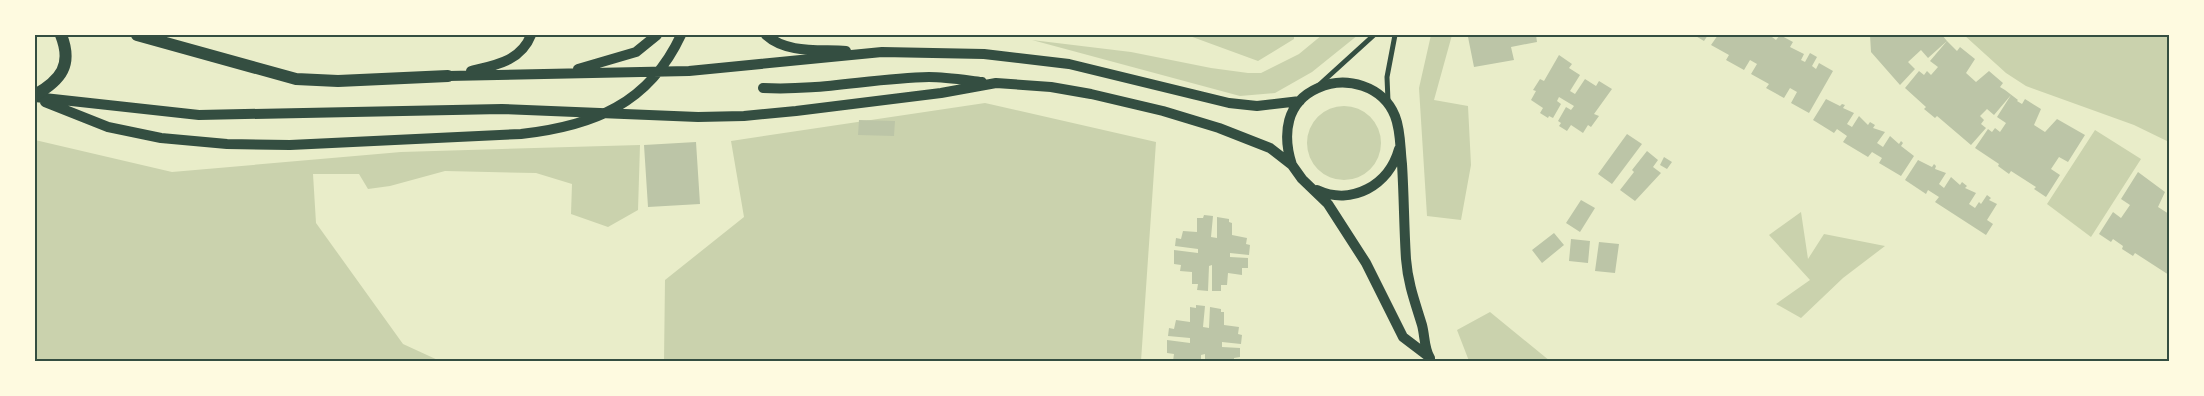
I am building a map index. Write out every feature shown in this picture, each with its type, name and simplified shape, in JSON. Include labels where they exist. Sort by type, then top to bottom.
[{"type":"main road","points":[[35,96],[55,81],[62,73],[66,64],[66,54],[60,35]]},
{"type":"main road","points":[[137,35],[296,79],[338,81],[448,76],[689,71],[882,52]]},
{"type":"main road","points":[[448,76],[496,65],[519,55],[531,35]]},
{"type":"main road","points":[[565,73],[636,52],[657,35]]},
{"type":"main road","points":[[35,96],[108,126],[161,138],[196,142],[290,145],[538,132],[586,122],[619,107],[638,93],[665,66],[681,35]]},
{"type":"main road","points":[[766,35],[776,42],[793,47],[882,52],[984,54],[1044,60],[1070,64],[1229,103],[1257,106],[1300,101]]},
{"type":"main road","points":[[764,88],[816,88],[881,80],[932,77],[996,84]]},
{"type":"main road","points":[[1345,82],[1362,85],[1376,93],[1388,104],[1394,114],[1400,136],[1411,294],[1430,358],[1403,337],[1366,263],[1328,204],[1314,188],[1302,179],[1292,165],[1286,149],[1287,127],[1290,115],[1300,101],[1313,90],[1328,83],[1345,82]]},
{"type":"main road","points":[[35,96],[198,115],[502,109],[707,117],[744,116],[805,110],[1011,83],[1061,89],[1163,111],[1248,138],[1270,148],[1292,165]]},
{"type":"main road","points":[[1314,188],[1332,195],[1345,196],[1371,188],[1392,167],[1399,148],[1400,136]]},
{"type":"street","points":[[1313,90],[1374,35]]},
{"type":"street","points":[[1388,104],[1387,77],[1395,35]]},
{"type":"green space","points":[[1187,35],[1294,35],[1294,39],[1258,61]]},
{"type":"green space","points":[[1322,35],[1358,35],[1312,72],[1275,93],[1240,96],[1032,40],[1131,52],[1211,68],[1261,73],[1299,54]]},
{"type":"green space","points":[[1431,35],[1452,35],[1434,100],[1468,106],[1471,165],[1461,220],[1427,216],[1419,88]]},
{"type":"green space","points":[[1964,35],[2169,35],[2169,142],[2134,125],[2026,86],[2006,73]]},
{"type":"green space","points":[[985,103],[1156,142],[1141,361],[664,361],[665,280],[744,217],[731,141]]},
{"type":"green space","points":[[1344,106],[1365,112],[1375,122],[1381,143],[1375,164],[1365,174],[1344,180],[1323,174],[1313,164],[1307,143],[1313,122],[1323,112]]},
{"type":"green space","points":[[2095,130],[2141,159],[2091,237],[2047,204]]},
{"type":"green space","points":[[35,140],[172,172],[401,152],[640,145],[638,210],[608,227],[571,214],[572,184],[536,173],[445,171],[390,186],[368,189],[359,174],[313,174],[316,223],[403,344],[440,361],[35,361]]},
{"type":"green space","points":[[1801,212],[1808,259],[1824,234],[1885,246],[1843,278],[1801,318],[1776,304],[1810,280],[1769,235]]},
{"type":"green space","points":[[1490,312],[1550,361],[1469,361],[1457,330]]},
{"type":"building","points":[[1474,35],[1536,35],[1537,42],[1511,47],[1514,60],[1474,67],[1468,37]]},
{"type":"building","points":[[1694,35],[1708,35],[1704,41]]},
{"type":"building","points":[[1718,35],[1773,35],[1772,37],[1776,40],[1780,35],[1793,42],[1790,47],[1804,54],[1801,60],[1805,62],[1810,53],[1817,57],[1812,66],[1816,69],[1819,63],[1833,71],[1809,113],[1791,103],[1797,92],[1790,88],[1784,98],[1766,88],[1769,84],[1751,74],[1757,64],[1750,60],[1744,70],[1726,60],[1729,55],[1711,45]]},
{"type":"building","points":[[1870,35],[1942,35],[1947,41],[1928,58],[1921,50],[1908,62],[1915,69],[1900,85],[1871,52]]},
{"type":"building","points":[[1947,41],[1957,51],[1960,47],[1975,59],[1966,73],[1976,82],[1989,71],[2003,83],[2000,87],[2018,100],[2017,101],[2022,104],[2025,99],[2041,109],[2034,125],[2045,132],[2057,119],[2085,135],[2068,162],[2059,157],[2051,169],[2060,175],[2046,197],[2034,189],[2036,187],[2011,171],[2009,174],[1998,166],[1999,164],[1975,148],[1988,129],[1992,132],[1995,128],[2000,132],[2006,123],[1997,117],[2011,95],[1994,115],[1987,109],[1980,116],[1984,120],[1981,124],[1986,128],[1971,145],[1937,116],[1935,118],[1924,109],[1926,107],[1905,88],[1919,71],[1924,75],[1927,71],[1931,75],[1938,67],[1930,61]]},
{"type":"building","points":[[1559,55],[1572,64],[1569,68],[1580,75],[1570,91],[1575,94],[1585,79],[1596,86],[1599,81],[1612,89],[1594,114],[1599,116],[1591,127],[1588,125],[1583,133],[1571,125],[1567,131],[1559,126],[1561,123],[1558,121],[1566,107],[1571,110],[1574,106],[1559,97],[1557,101],[1561,104],[1553,118],[1549,116],[1548,118],[1540,113],[1543,108],[1531,100],[1536,91],[1533,90],[1540,79],[1544,81]]},
{"type":"building","points":[[1826,99],[1840,106],[1842,104],[1845,105],[1843,108],[1854,113],[1847,124],[1852,127],[1859,116],[1868,125],[1870,122],[1875,125],[1873,128],[1885,132],[1877,143],[1883,147],[1890,136],[1899,144],[1901,141],[1903,143],[1901,146],[1914,156],[1901,176],[1879,163],[1882,158],[1872,152],[1868,157],[1843,142],[1847,136],[1837,129],[1834,133],[1813,120]]},
{"type":"building","points":[[859,120],[895,121],[894,136],[858,135]]},
{"type":"building","points":[[1627,134],[1642,144],[1612,184],[1598,174]]},
{"type":"building","points":[[696,142],[700,204],[648,207],[644,145]]},
{"type":"building","points":[[1647,151],[1658,160],[1653,167],[1661,173],[1635,201],[1620,190],[1634,172],[1632,170]]},
{"type":"building","points":[[1664,157],[1672,162],[1667,169],[1660,165]]},
{"type":"building","points":[[1918,160],[1932,167],[1934,164],[1936,166],[1935,169],[1946,173],[1939,184],[1944,188],[1951,177],[1960,185],[1962,182],[1967,186],[1965,188],[1976,193],[1969,204],[1975,208],[1979,202],[1981,204],[1987,195],[1991,198],[1989,200],[1997,204],[1987,220],[1993,224],[1986,235],[1935,202],[1939,197],[1928,190],[1926,194],[1905,180]]},
{"type":"building","points":[[2138,172],[2165,192],[2158,207],[2169,214],[2169,275],[2135,253],[2133,256],[2122,249],[2123,246],[2113,239],[2111,242],[2099,234],[2113,212],[2121,218],[2130,205],[2121,199]]},
{"type":"building","points":[[1581,200],[1595,208],[1580,232],[1566,223]]},
{"type":"building","points":[[1204,215],[1213,216],[1211,237],[1217,238],[1217,217],[1229,219],[1229,222],[1232,223],[1232,235],[1247,238],[1246,244],[1250,245],[1249,255],[1230,253],[1230,257],[1248,258],[1248,268],[1242,268],[1242,275],[1228,273],[1227,285],[1221,285],[1221,291],[1212,291],[1212,265],[1209,266],[1208,291],[1197,290],[1198,284],[1192,284],[1192,272],[1180,271],[1181,265],[1174,264],[1174,250],[1198,253],[1198,249],[1175,246],[1176,238],[1181,239],[1183,231],[1197,232],[1197,218],[1203,218]]},
{"type":"building","points":[[1554,233],[1564,245],[1542,263],[1532,250]]},
{"type":"building","points":[[1571,239],[1590,241],[1588,263],[1569,261]]},
{"type":"building","points":[[1599,242],[1619,244],[1615,273],[1595,271]]},
{"type":"building","points":[[1196,305],[1205,306],[1203,327],[1209,328],[1210,307],[1221,309],[1221,312],[1224,312],[1224,325],[1239,327],[1238,334],[1242,335],[1241,344],[1222,342],[1222,347],[1240,348],[1240,357],[1234,358],[1234,361],[1205,361],[1205,354],[1201,355],[1201,361],[1173,361],[1174,354],[1167,353],[1167,340],[1190,343],[1190,338],[1168,336],[1169,328],[1174,329],[1176,320],[1190,322],[1190,307],[1196,308]]}]
